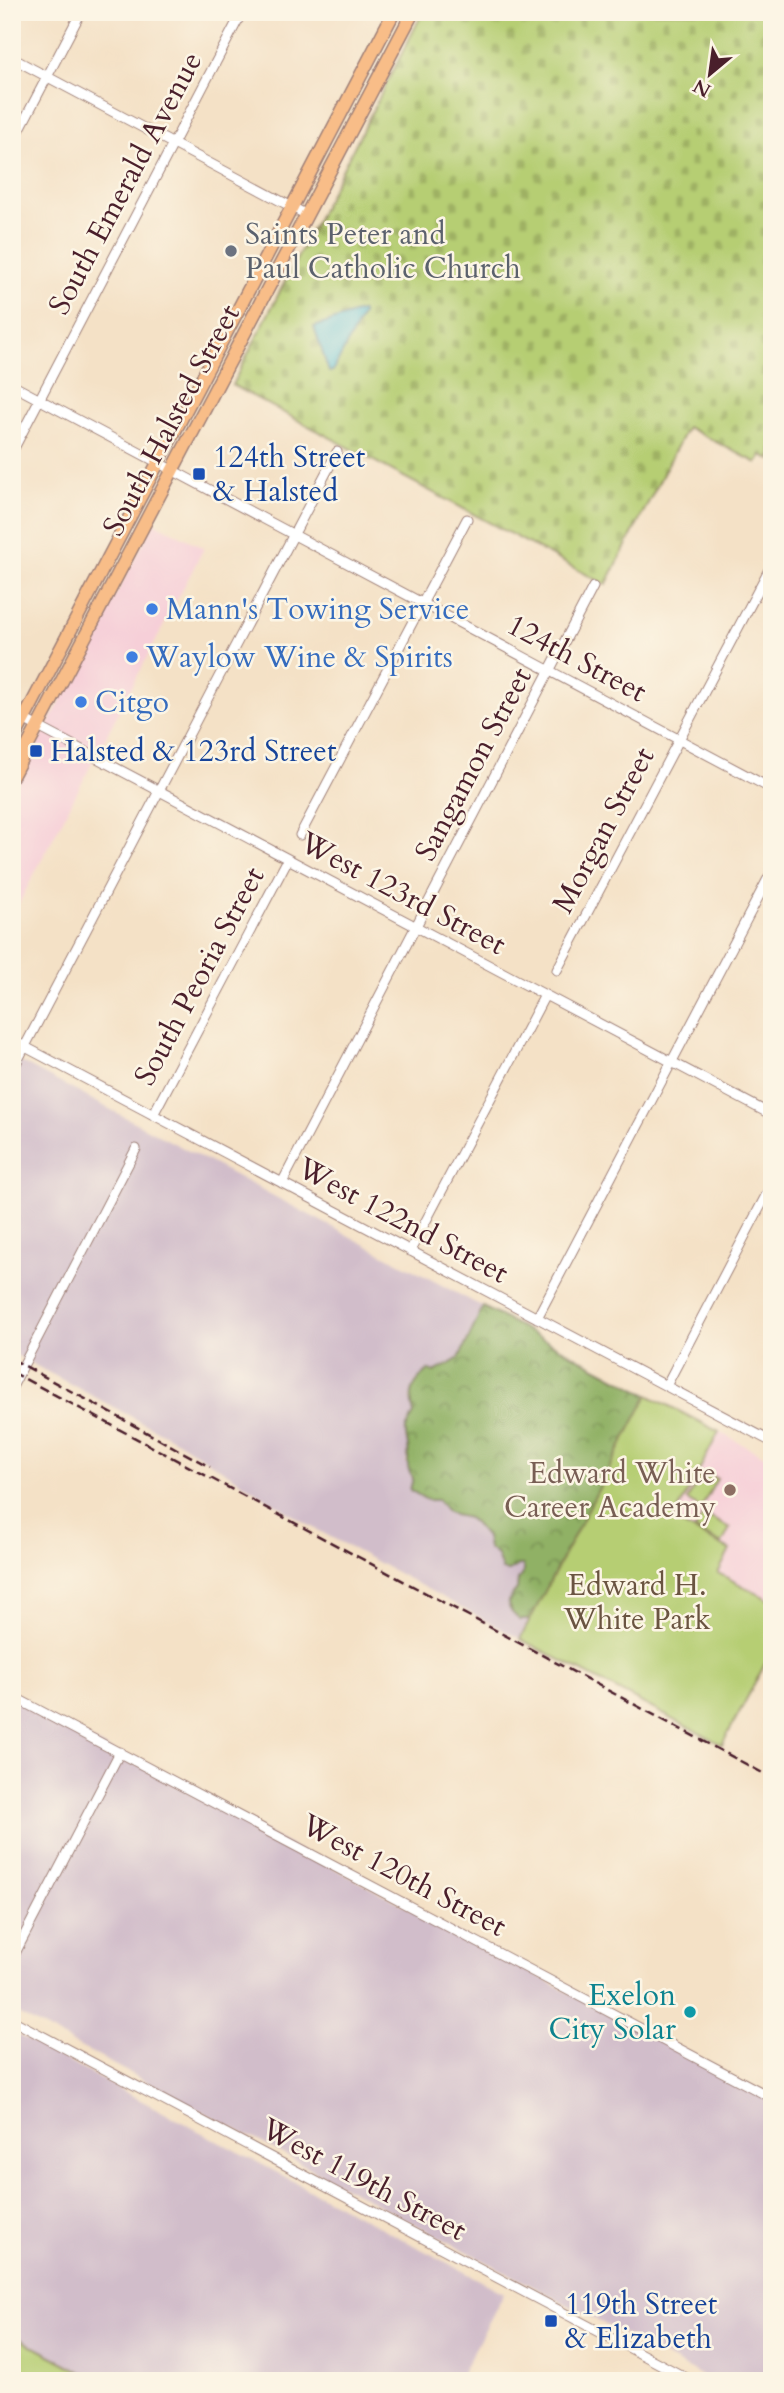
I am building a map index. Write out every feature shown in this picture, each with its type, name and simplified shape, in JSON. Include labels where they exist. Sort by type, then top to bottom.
[{"type":"main road","name":"South Halsted Street","points":[[12,742],[18,716],[158,464],[394,12]]},
{"type":"main road","name":"South Halsted Street","points":[[12,776],[413,12]]},
{"type":"street","points":[[12,144],[81,12]]},
{"type":"street","name":"South Emerald Avenue","points":[[12,452],[242,12]]},
{"type":"street","points":[[12,58],[307,215]]},
{"type":"street","name":"124th Street","points":[[12,385],[772,789]]},
{"type":"street","points":[[12,1071],[337,452]]},
{"type":"street","points":[[300,835],[467,519]]},
{"type":"street","name":"Morgan Street","points":[[557,970],[772,564]]},
{"type":"street","name":"Sangamon Street","points":[[282,1183],[593,587]]},
{"type":"street","name":"West 123rd Street","points":[[18,716],[772,1115]]},
{"type":"street","name":"South Peoria Street","points":[[153,1115],[288,859]]},
{"type":"street","points":[[537,1318],[772,871]]},
{"type":"street","points":[[410,1251],[545,995]]},
{"type":"street","name":"West 122nd Street","points":[[12,1040],[772,1442]]},
{"type":"street","points":[[12,1387],[136,1149]]},
{"type":"street","points":[[666,1386],[772,1184]]},
{"type":"street","name":"West 120th Street","points":[[12,1696],[772,2098]]},
{"type":"street","points":[[12,1959],[120,1752]]},
{"type":"street","name":"West 119th Street","points":[[12,2020],[692,2381]]},
{"type":"shaded area","points":[[154,522],[204,548],[12,917],[12,794]]},
{"type":"shaded area","points":[[19,1061],[483,1307],[464,1346],[463,1354],[457,1361],[416,1381],[412,1389],[410,1398],[414,1414],[407,1426],[405,1438],[409,1448],[406,1462],[418,1496],[438,1500],[454,1515],[468,1518],[486,1537],[487,1544],[497,1555],[499,1563],[513,1567],[523,1565],[524,1571],[518,1580],[525,1621],[530,1620],[520,1639],[310,1526],[179,1442],[12,1353],[12,1074]]},
{"type":"shaded area","name":"Edward White Career Academy","points":[[719,1432],[772,1460],[772,1601],[718,1573],[729,1550],[673,1520]]},
{"type":"shaded area","points":[[12,1698],[772,2100],[772,2381],[712,2381],[12,2011]]},
{"type":"shaded area","points":[[12,2032],[504,2293],[458,2381],[99,2381],[12,2335]]},
{"type":"green space","points":[[423,12],[772,12],[772,460],[762,455],[757,463],[687,427],[606,585],[232,385]]},
{"type":"green space","points":[[483,1307],[648,1395],[530,1620],[520,1620],[509,1605],[524,1571],[523,1565],[509,1571],[502,1570],[497,1555],[488,1548],[486,1537],[474,1523],[468,1518],[447,1511],[438,1500],[427,1500],[410,1490],[413,1478],[408,1466],[406,1431],[414,1414],[411,1400],[413,1389],[429,1370],[434,1372],[459,1358]]},
{"type":"green space","name":"Edward H. White Park","points":[[648,1395],[719,1432],[673,1520],[730,1550],[718,1573],[772,1601],[772,1651],[722,1745],[520,1639]]},
{"type":"green space","points":[[709,1475],[717,1479],[701,1508],[687,1500],[700,1476],[707,1479]]},
{"type":"green space","points":[[703,1514],[730,1528],[722,1544],[695,1530]]},
{"type":"green space","points":[[12,2335],[99,2381],[12,2381]]},
{"type":"water","points":[[362,312],[362,315],[333,371],[329,372],[314,327]]},
{"type":"railway","points":[[12,1359],[210,1467]]},
{"type":"railway","points":[[12,1372],[772,1778]]},
{"type":"place","name":"Saints Peter and Paul Catholic Church","points":[[231,251]]},
{"type":"place","name":"124th Street & Halsted","points":[[199,474]]},
{"type":"place","name":"Mann's Towing Service","points":[[152,609]]},
{"type":"place","name":"Waylow Wine & Spirits","points":[[132,657]]},
{"type":"place","name":"Citgo","points":[[81,702]]},
{"type":"place","name":"Halsted & 123rd Street","points":[[36,751]]},
{"type":"place","name":"Edward White Career Academy","points":[[730,1490]]},
{"type":"place","name":"Exelon City Solar","points":[[690,2012]]},
{"type":"place","name":"119th Street & Elizabeth","points":[[551,2321]]}]
